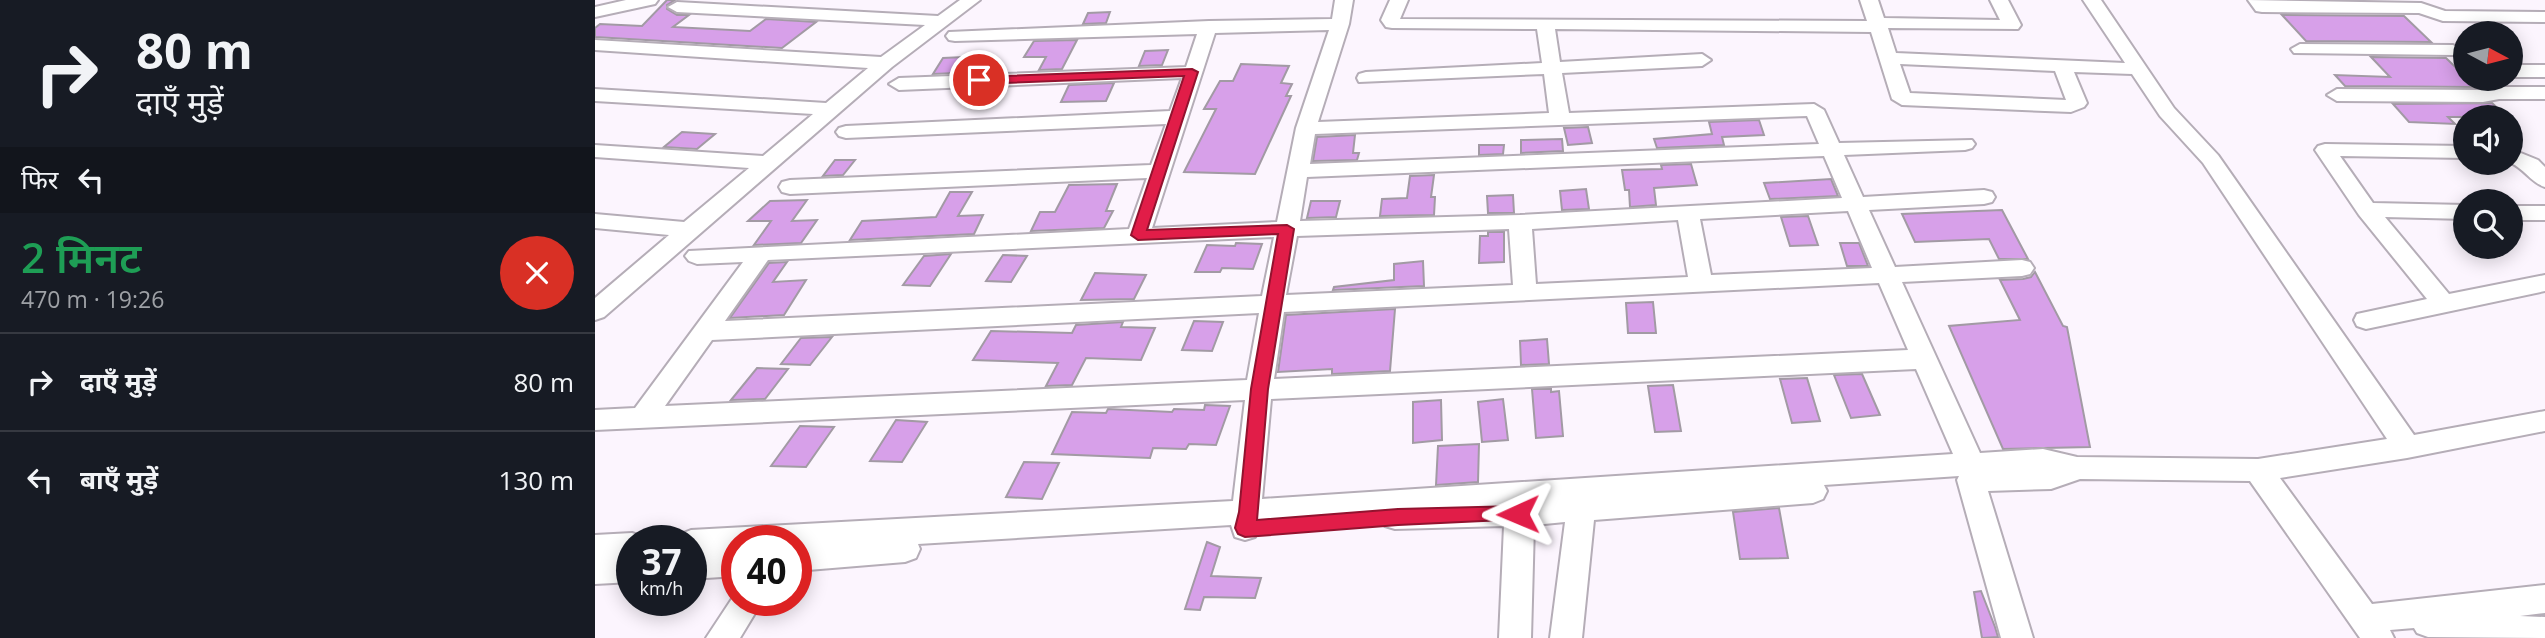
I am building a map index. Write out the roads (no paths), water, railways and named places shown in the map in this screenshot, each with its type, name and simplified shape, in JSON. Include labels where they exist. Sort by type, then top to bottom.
[{"type":"street","points":[[595,12],[649,0]]},
{"type":"street","points":[[599,305],[885,63],[947,29],[971,0]]},
{"type":"street","points":[[1247,520],[1259,389],[1297,171],[1306,128],[1340,24],[1344,0]]},
{"type":"street","points":[[1399,0],[1390,20],[1392,23],[1545,24],[1670,18],[1879,25],[2012,24],[1999,0]]},
{"type":"street","points":[[1869,0],[1902,99],[2071,106],[2077,103],[2062,65]]},
{"type":"street","points":[[2092,0],[2167,113],[2211,159],[2407,447]]},
{"type":"street","points":[[2257,0],[2262,7],[2379,4],[2415,8],[2443,16],[2545,18]]},
{"type":"street","points":[[2415,8],[2426,1],[2545,2]]},
{"type":"street","points":[[677,7],[947,29],[1340,24]]},
{"type":"street","points":[[2415,8],[2453,49]]},
{"type":"street","points":[[1545,24],[1560,118]]},
{"type":"street","points":[[1138,235],[1209,26]]},
{"type":"street","points":[[595,45],[885,63]]},
{"type":"street","points":[[2300,49],[2453,56]]},
{"type":"street","points":[[1889,58],[2136,69]]},
{"type":"street","points":[[1366,78],[1702,60]]},
{"type":"street","points":[[2523,71],[2545,71]]},
{"type":"street","points":[[899,84],[1192,72]]},
{"type":"street","points":[[2337,95],[2483,96],[2499,93],[2545,93]]},
{"type":"street","points":[[595,95],[831,109]]},
{"type":"street","points":[[1306,128],[1814,110],[1889,275],[1971,472],[2017,638]]},
{"type":"street","points":[[846,131],[1178,117]]},
{"type":"street","points":[[1297,171],[1965,145]]},
{"type":"street","points":[[595,150],[767,163]]},
{"type":"street","points":[[2444,304],[2367,211],[2325,150],[2453,152]]},
{"type":"street","points":[[2523,160],[2531,164],[2545,180]]},
{"type":"street","points":[[790,187],[1160,171]]},
{"type":"street","points":[[697,256],[1138,235],[1520,222],[1984,197]]},
{"type":"street","points":[[2367,211],[2453,212]]},
{"type":"street","points":[[1688,213],[1702,284]]},
{"type":"street","points":[[2523,213],[2545,213]]},
{"type":"street","points":[[595,221],[687,230]]},
{"type":"street","points":[[1520,222],[1525,294]]},
{"type":"street","points":[[642,418],[760,255]]},
{"type":"street","points":[[705,331],[1273,303],[1525,294],[2022,268]]},
{"type":"street","points":[[2366,320],[2545,283]]},
{"type":"street","points":[[595,420],[1923,359]]},
{"type":"street","points":[[812,538],[1247,520],[1398,517],[1582,498],[1971,472],[2051,478],[2077,468],[2258,470],[2407,447],[2545,421]]},
{"type":"street","points":[[2258,470],[2371,628]]},
{"type":"street","points":[[1566,638],[1582,498]]},
{"type":"street","points":[[1515,638],[1519,503]]},
{"type":"street","points":[[812,557],[1247,520]]},
{"type":"street","points":[[595,548],[616,547]]},
{"type":"street","points":[[595,571],[616,570]]},
{"type":"street","points":[[2371,628],[2545,599]]},
{"type":"street","points":[[722,638],[737,616]]},
{"type":"street","points":[[2371,628],[2545,632]]}]
